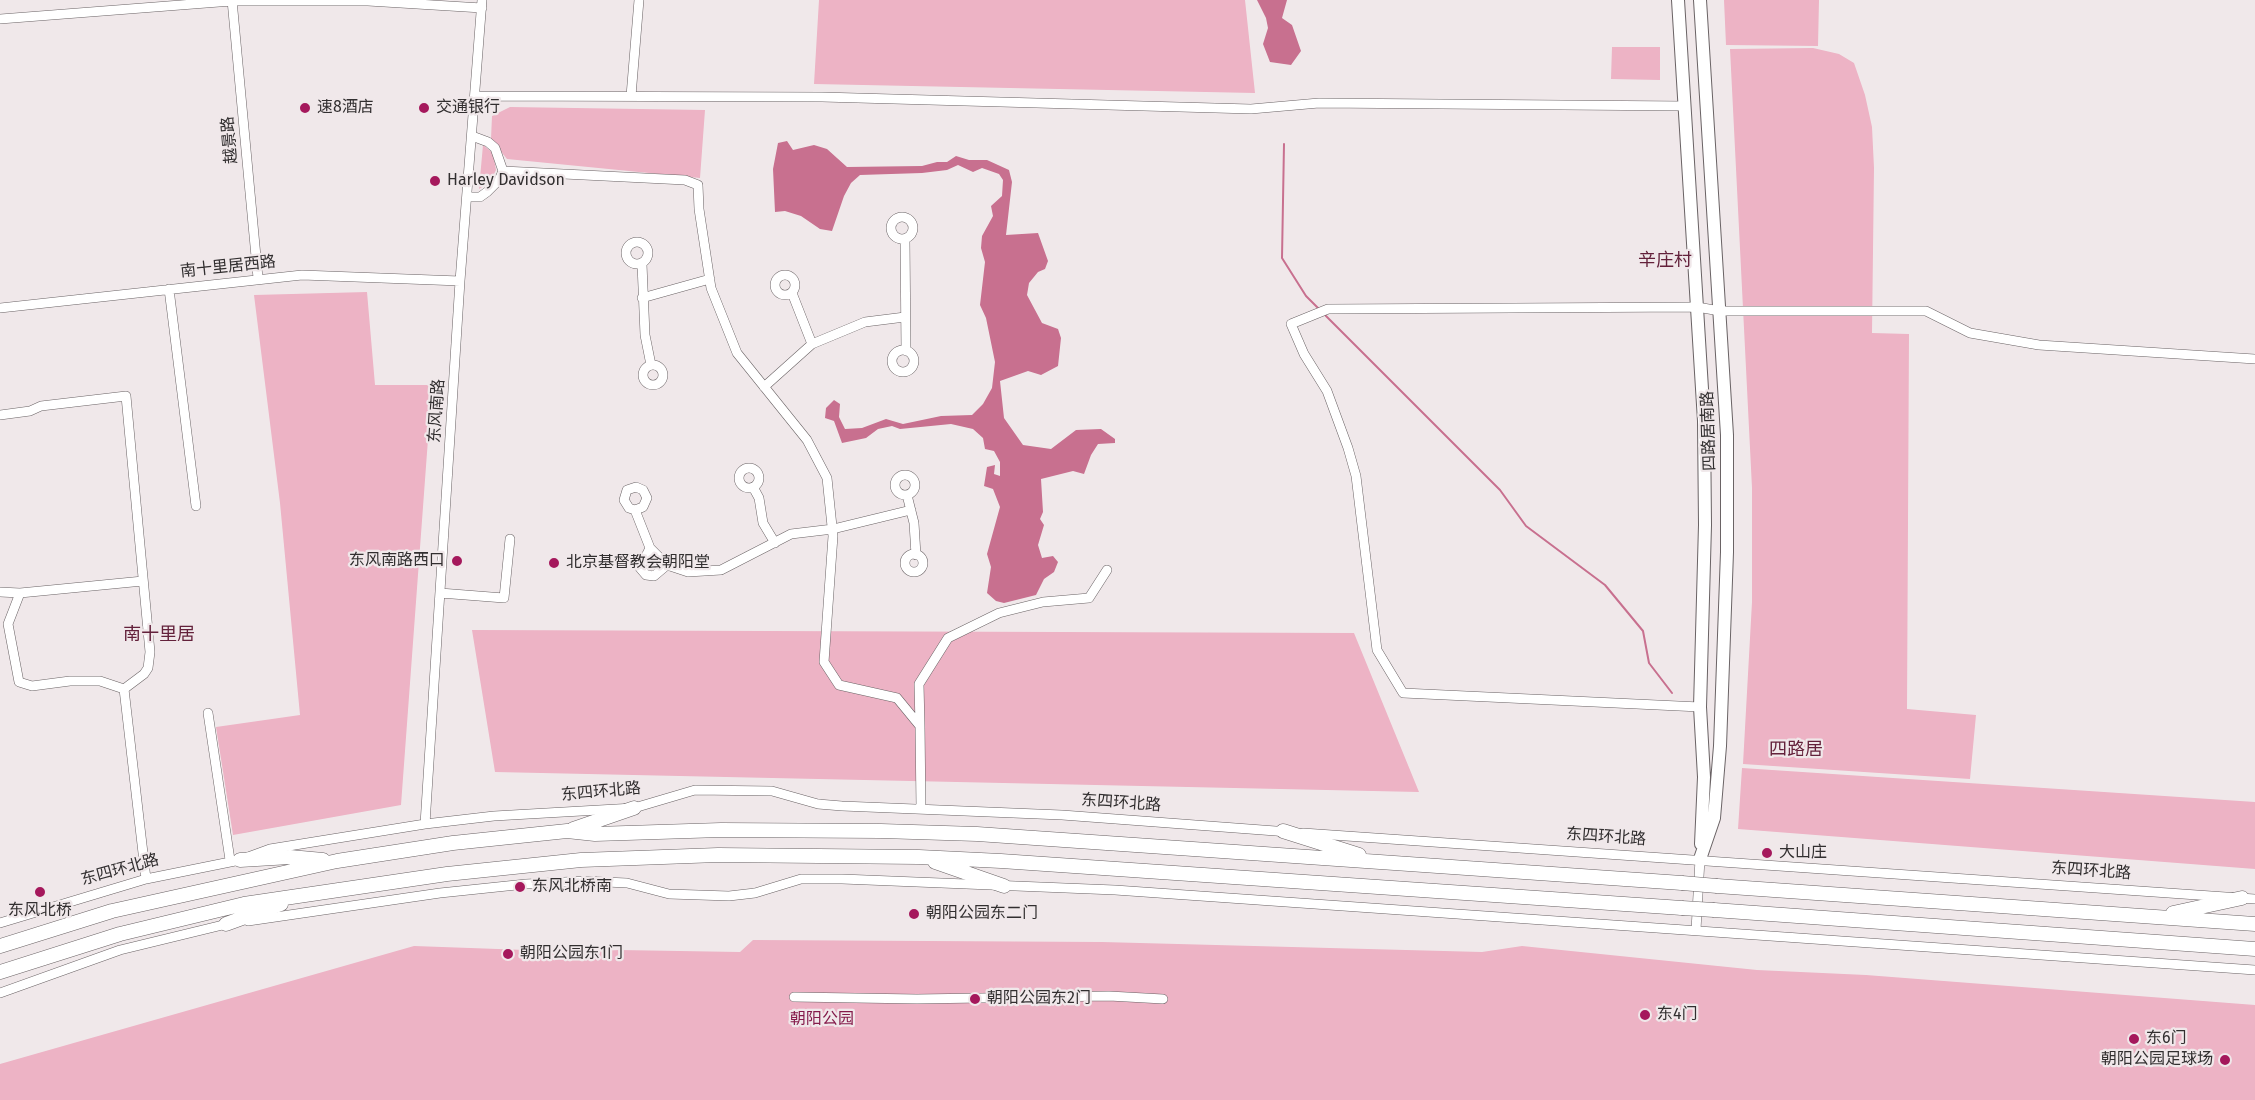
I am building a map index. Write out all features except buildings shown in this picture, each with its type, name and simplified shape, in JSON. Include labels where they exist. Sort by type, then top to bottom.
[{"type":"highway","points":[[567,831],[634,808]]},
{"type":"highway","points":[[0,946],[112,910],[337,861],[453,843],[567,831],[595,834],[721,830],[953,833],[2255,924]]},
{"type":"highway","points":[[1283,831],[1381,862]]},
{"type":"highway","points":[[0,972],[120,934],[244,904],[447,874],[581,860],[718,855],[919,857],[2255,949]]},
{"type":"highway","points":[[235,860],[290,857],[337,861]]},
{"type":"highway","points":[[919,857],[1004,885]]},
{"type":"highway","points":[[226,924],[312,893]]},
{"type":"highway","points":[[2157,917],[2248,898]]},
{"type":"main road","points":[[1678,0],[1704,421],[1705,525],[1700,707],[1704,777],[1700,860]]},
{"type":"main road","name":"四路居南路","points":[[1700,0],[1727,435],[1726,563],[1720,746],[1714,818],[1700,860]]},
{"type":"street","points":[[631,96],[639,0]]},
{"type":"street","points":[[0,19],[232,1],[482,4]]},
{"type":"street","name":"越景路","points":[[232,1],[258,278]]},
{"type":"street","name":"东风南路","points":[[425,824],[460,281],[482,4]]},
{"type":"street","points":[[476,96],[822,97],[1251,110],[1319,103],[1685,106]]},
{"type":"street","points":[[467,197],[480,197],[487,192],[499,180],[503,171],[495,148],[488,141],[472,136]]},
{"type":"street","points":[[503,171],[686,180],[698,185],[699,209],[710,279],[736,353],[807,440],[827,478],[833,529],[824,662],[839,685],[897,698],[920,726]]},
{"type":"street","points":[[905,239],[906,351]]},
{"type":"street","points":[[642,264],[642,298],[651,365]]},
{"type":"street","name":"南十里居西路","points":[[0,308],[302,275],[460,281]]},
{"type":"street","points":[[642,298],[710,279]]},
{"type":"street","points":[[170,288],[196,506]]},
{"type":"street","points":[[792,293],[812,344]]},
{"type":"street","points":[[1700,707],[1403,693],[1377,650],[1356,476],[1348,448],[1327,391],[1304,354],[1291,324],[1328,309],[1697,307],[1720,311],[1926,311],[1970,333],[2039,345],[2255,359]]},
{"type":"street","points":[[764,387],[812,344],[865,322],[905,317]]},
{"type":"street","points":[[0,415],[30,411],[41,406],[126,396],[150,661],[144,674],[123,689]]},
{"type":"street","points":[[753,487],[759,498],[764,523],[775,543]]},
{"type":"street","points":[[908,495],[916,555]]},
{"type":"street","points":[[636,510],[650,548],[667,565],[688,572],[720,570],[791,534],[833,529],[911,510]]},
{"type":"street","points":[[440,593],[504,597],[510,539]]},
{"type":"street","points":[[650,548],[640,568],[646,575],[654,576],[667,565]]},
{"type":"street","points":[[921,809],[919,684],[948,638],[999,613],[1043,602],[1089,598],[1107,570]]},
{"type":"street","points":[[0,592],[20,593],[143,581]]},
{"type":"street","points":[[20,593],[8,624],[19,682],[32,686],[70,681],[100,681],[123,689]]},
{"type":"street","points":[[123,689],[146,879]]},
{"type":"street","points":[[208,713],[235,860]]},
{"type":"street","name":"东四环北路","points":[[0,923],[146,879],[235,860],[270,849],[425,824],[494,816],[634,808],[695,790],[750,789],[772,791],[818,804],[1062,815],[2248,898]]},
{"type":"street","points":[[1696,930],[1700,860]]},
{"type":"street","points":[[0,993],[120,950],[226,924],[440,893],[584,881],[627,883],[669,894],[697,896],[729,896],[755,892],[801,879],[1115,890],[2255,970]]},
{"type":"street","points":[[794,997],[917,999],[1109,996],[1163,999]]},
{"type":"green space","points":[[819,0],[1245,0],[1255,93],[814,84]]},
{"type":"green space","points":[[1724,0],[1819,0],[1818,46],[1726,45]]},
{"type":"green space","points":[[1612,47],[1660,47],[1660,80],[1611,79]]},
{"type":"green space","points":[[1813,48],[1839,54],[1854,63],[1865,95],[1872,127],[1874,168],[1872,333],[1909,334],[1907,709],[1976,715],[1970,779],[1743,764],[1752,602],[1752,488],[1730,49]]},
{"type":"green space","points":[[510,107],[705,110],[700,178],[507,159],[491,139],[492,116]]},
{"type":"green space","points":[[483,145],[493,153],[496,170],[490,182],[479,189]]},
{"type":"green space","points":[[367,292],[375,385],[432,385],[401,805],[233,835],[216,727],[300,715],[280,503],[254,295]]},
{"type":"green space","points":[[472,630],[1354,633],[1419,792],[495,772]]},
{"type":"green space","points":[[1742,768],[2255,802],[2255,869],[1738,829]]},
{"type":"green space","name":"朝阳公园","points":[[753,940],[1102,942],[1482,952],[1522,946],[1757,970],[1866,975],[2255,1005],[2255,1100],[0,1100],[0,1064],[414,946],[582,952],[619,950],[740,952]]},
{"type":"shaded area","points":[[1257,0],[1287,0],[1282,18],[1292,25],[1301,51],[1291,65],[1270,62],[1263,44],[1268,28],[1266,18]]},
{"type":"shaded area","points":[[787,141],[793,150],[814,145],[827,149],[847,167],[922,166],[947,162],[956,156],[969,160],[987,160],[1009,170],[1012,182],[1006,235],[1038,233],[1048,261],[1045,269],[1038,272],[1029,283],[1027,295],[1042,323],[1058,329],[1061,338],[1058,366],[1041,375],[1028,371],[1000,381],[1004,418],[1023,445],[1051,449],[1076,430],[1101,429],[1115,439],[1115,443],[1098,444],[1084,474],[1073,471],[1041,479],[1043,512],[1040,519],[1044,525],[1038,545],[1042,558],[1053,556],[1058,562],[1054,572],[1044,579],[1036,595],[1004,603],[996,601],[987,593],[991,567],[987,554],[1000,507],[993,489],[984,486],[987,467],[995,465],[994,474],[1000,476],[1000,462],[994,451],[985,449],[983,438],[973,429],[951,424],[900,429],[892,426],[878,429],[866,438],[842,443],[834,421],[825,418],[826,408],[834,400],[840,404],[839,417],[845,429],[862,428],[886,419],[903,424],[941,416],[972,415],[983,404],[992,388],[995,362],[986,318],[980,305],[985,262],[981,248],[982,236],[993,216],[991,206],[1002,196],[1003,180],[999,174],[982,168],[973,172],[958,165],[947,170],[922,173],[860,175],[851,183],[844,196],[832,231],[820,229],[801,216],[785,211],[775,212],[773,169],[778,143]]},
{"type":"waterway","points":[[1284,144],[1282,258],[1306,296],[1319,309]]},
{"type":"waterway","points":[[1323,313],[1500,490],[1526,526],[1605,585],[1643,631],[1649,663],[1672,693]]},
{"type":"place","name":"速8酒店","points":[[305,108]]},
{"type":"place","name":"交通银行","points":[[424,108]]},
{"type":"place","name":"Harley Davidson","points":[[435,181]]},
{"type":"place","name":"东风南路西口","points":[[457,561]]},
{"type":"place","name":"北京基督教会朝阳堂","points":[[554,563]]},
{"type":"place","name":"大山庄","points":[[1767,853]]},
{"type":"place","name":"东风北桥南","points":[[520,887]]},
{"type":"place","name":"东风北桥","points":[[40,892]]},
{"type":"place","name":"朝阳公园东二门","points":[[914,914]]},
{"type":"place","name":"朝阳公园东1门","points":[[508,954]]},
{"type":"place","name":"朝阳公园东2门","points":[[975,999]]},
{"type":"place","name":"东4门","points":[[1645,1015]]},
{"type":"place","name":"东6门","points":[[2134,1039]]},
{"type":"place","name":"朝阳公园足球场","points":[[2225,1060]]},
{"type":"district","name":"辛庄村","points":[[1665,261]]},
{"type":"district","name":"南十里居","points":[[159,635]]},
{"type":"district","name":"四路居","points":[[1796,750]]}]
